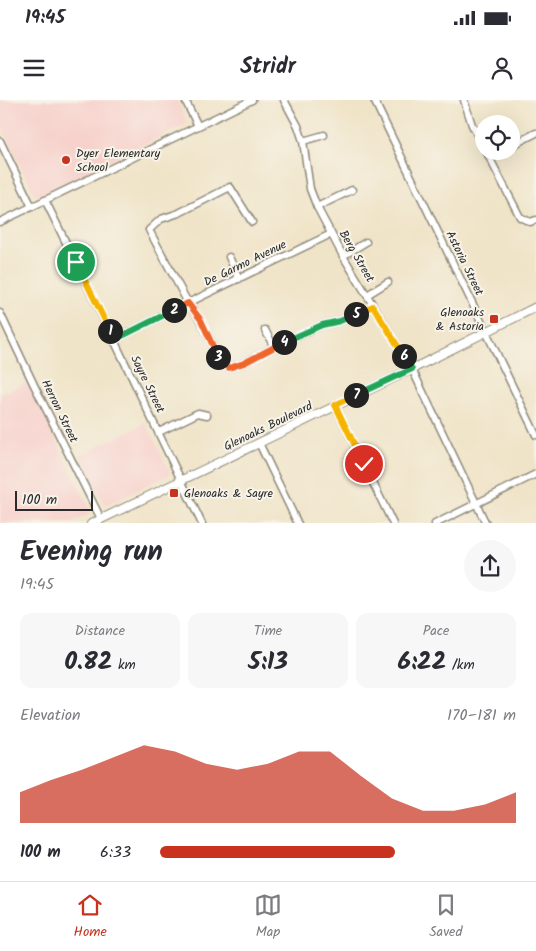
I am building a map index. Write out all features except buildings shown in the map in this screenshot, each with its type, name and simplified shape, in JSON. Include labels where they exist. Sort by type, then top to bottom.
[{"type":"main road","name":"Glenoaks Boulevard","points":[[94,523],[106,519],[536,307]]},
{"type":"street","points":[[185,100],[198,126]]},
{"type":"street","points":[[0,222],[252,100]]},
{"type":"street","name":"Berg Street","points":[[284,100],[298,126],[303,141],[310,189],[317,207],[343,256],[412,369],[486,523]]},
{"type":"street","name":"Astoria Street","points":[[374,100],[536,435]]},
{"type":"street","points":[[464,100],[475,130]]},
{"type":"street","points":[[520,141],[536,133]]},
{"type":"street","points":[[303,141],[324,135]]},
{"type":"street","points":[[0,142],[32,207]]},
{"type":"street","points":[[491,160],[520,217],[533,221]]},
{"type":"street","points":[[252,222],[230,187],[179,213],[161,219],[149,230],[188,303],[201,320],[219,358],[229,368],[244,363],[322,325],[340,321],[373,306]]},
{"type":"street","points":[[317,207],[352,190]]},
{"type":"street","name":"Sayre Street","points":[[45,200],[202,523]]},
{"type":"street","name":"De Garmo Avenue","points":[[114,340],[331,234]]},
{"type":"street","points":[[343,256],[366,242]]},
{"type":"street","points":[[229,257],[239,279]]},
{"type":"street","points":[[367,295],[388,282]]},
{"type":"street","name":"Herron Street","points":[[0,313],[106,519]]},
{"type":"street","points":[[264,330],[274,347]]},
{"type":"street","points":[[335,405],[393,523]]},
{"type":"street","points":[[159,432],[198,413],[207,415]]},
{"type":"street","points":[[259,443],[298,523]]},
{"type":"street","points":[[437,523],[536,474]]},
{"type":"shaded area","name":"Dyer Elementary School","points":[[0,100],[177,100],[187,123],[37,196],[0,123]]},
{"type":"shaded area","points":[[28,382],[91,511],[89,515],[71,523],[0,523],[0,395]]},
{"type":"shaded area","points":[[146,423],[170,474],[108,505],[104,505],[80,455]]},
{"type":"place","name":"Dyer Elementary School","points":[[66,160]]},
{"type":"place","name":"Glenoaks & Astoria","points":[[494,319]]},
{"type":"place","name":"Glenoaks & Sayre","points":[[174,493]]},
{"type":"route","points":[[76,262],[114,340],[188,303],[201,320],[219,358],[229,368],[244,363],[322,325],[340,321],[373,306],[412,369],[335,405],[364,464]]}]
